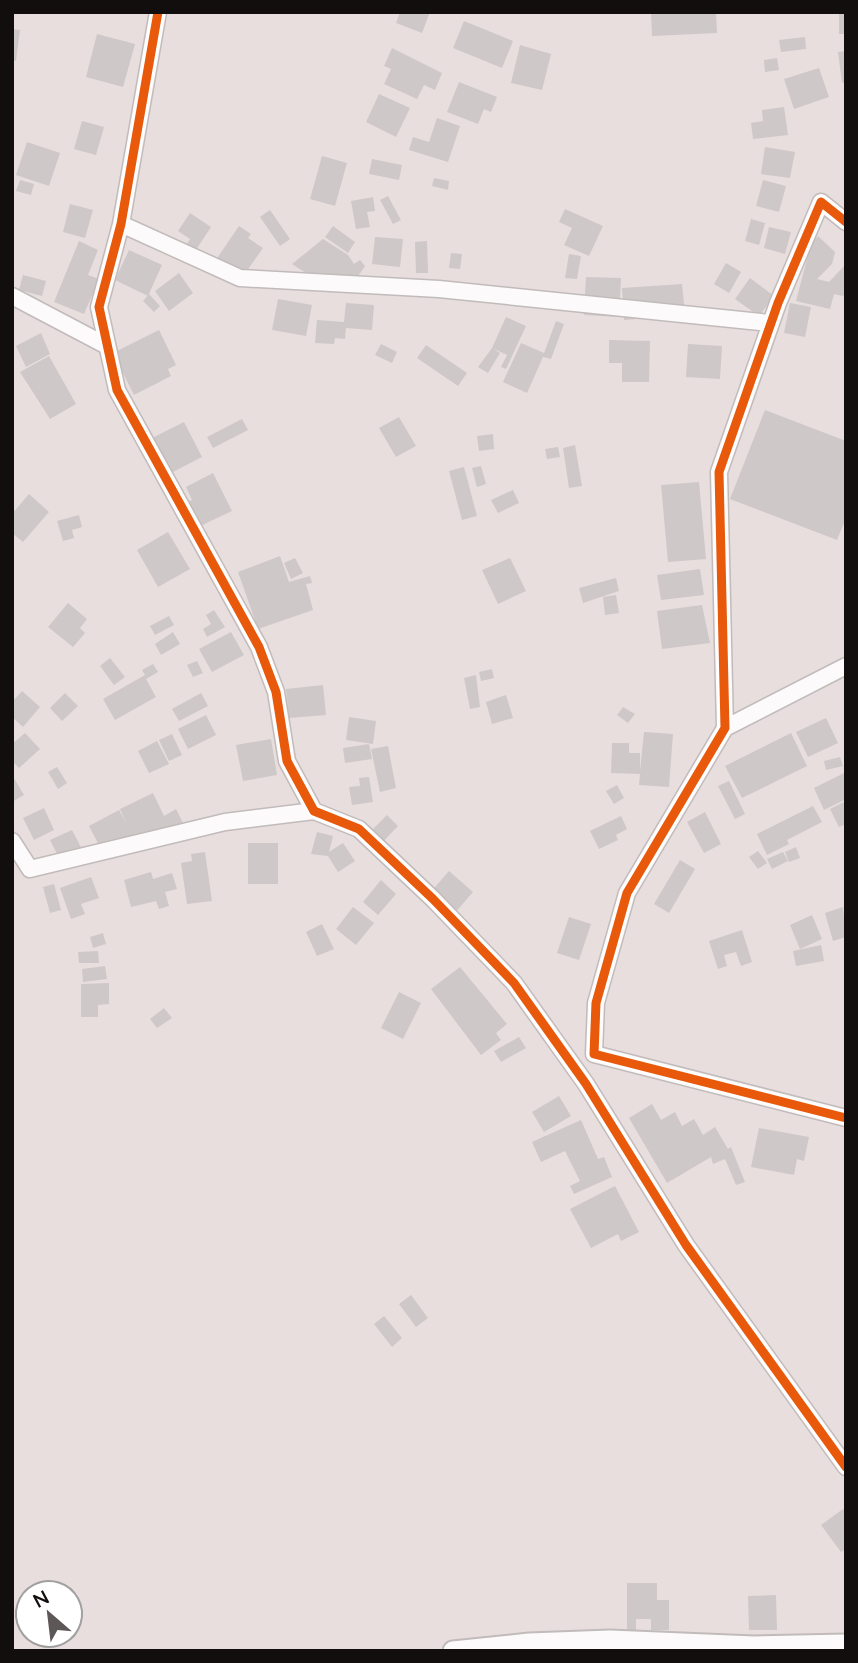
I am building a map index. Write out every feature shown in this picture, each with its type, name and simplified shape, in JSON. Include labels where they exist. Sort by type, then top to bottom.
[{"type":"street","points":[[158,12],[121,224],[99,307],[117,390],[259,647],[276,692],[287,761],[314,811]]},
{"type":"street","points":[[586,1084],[594,1054],[596,1003],[627,893],[725,728],[719,472],[770,323],[821,202],[846,222]]},
{"type":"street","points":[[121,224],[240,278],[439,289],[770,323]]},
{"type":"street","points":[[12,296],[107,346]]},
{"type":"street","points":[[725,728],[846,666]]},
{"type":"street","points":[[12,841],[30,869],[225,821],[314,811],[359,829],[433,899],[514,983],[586,1084],[686,1245],[846,1467]]},
{"type":"street","points":[[594,1054],[846,1118]]},
{"type":"street","points":[[453,1651],[529,1643],[610,1640],[754,1646],[844,1646]]},
{"type":"building","points":[[400,12],[430,12],[422,33],[396,23]]},
{"type":"building","points":[[651,12],[716,12],[717,33],[652,36]]},
{"type":"building","points":[[839,12],[846,12],[846,34],[839,34]]},
{"type":"building","points":[[464,21],[513,41],[502,68],[453,48]]},
{"type":"building","points":[[12,29],[20,30],[16,61],[12,60]]},
{"type":"building","points":[[97,34],[135,44],[123,87],[86,77]]},
{"type":"building","points":[[805,37],[806,49],[781,52],[779,40]]},
{"type":"building","points":[[520,45],[551,54],[542,90],[511,83]]},
{"type":"building","points":[[392,48],[442,73],[435,90],[424,85],[417,99],[384,84],[391,69],[384,66]]},
{"type":"building","points":[[846,51],[846,82],[842,83],[838,52]]},
{"type":"building","points":[[777,58],[779,70],[765,72],[764,60]]},
{"type":"building","points":[[819,68],[829,97],[794,109],[784,79]]},
{"type":"building","points":[[459,82],[497,97],[491,112],[484,109],[478,124],[447,112]]},
{"type":"building","points":[[379,94],[410,108],[396,137],[366,122]]},
{"type":"building","points":[[784,107],[788,135],[753,139],[751,123],[763,121],[762,110]]},
{"type":"building","points":[[437,118],[460,126],[448,162],[409,150],[413,137],[429,142]]},
{"type":"building","points":[[82,121],[104,127],[96,155],[74,149]]},
{"type":"building","points":[[27,142],[60,153],[49,186],[16,175]]},
{"type":"building","points":[[765,147],[795,152],[790,178],[761,174]]},
{"type":"building","points":[[322,156],[347,163],[335,206],[310,199]]},
{"type":"building","points":[[372,159],[402,165],[399,180],[369,174]]},
{"type":"building","points":[[434,178],[449,181],[448,190],[432,186]]},
{"type":"building","points":[[20,180],[34,184],[31,195],[16,191]]},
{"type":"building","points":[[763,180],[786,186],[779,212],[756,206]]},
{"type":"building","points":[[388,196],[401,220],[393,224],[380,200]]},
{"type":"building","points":[[373,197],[375,211],[367,212],[370,227],[356,229],[351,201]]},
{"type":"building","points":[[70,204],[93,210],[85,238],[63,232]]},
{"type":"building","points":[[565,209],[603,226],[589,256],[564,245],[572,228],[559,222]]},
{"type":"building","points":[[270,210],[290,239],[280,246],[260,217]]},
{"type":"building","points":[[190,213],[211,227],[192,256],[183,250],[190,239],[178,231]]},
{"type":"building","points":[[751,219],[765,223],[759,245],[745,241]]},
{"type":"building","points":[[239,226],[251,234],[248,238],[263,248],[239,282],[228,274],[223,280],[209,270]]},
{"type":"building","points":[[333,226],[355,242],[348,253],[325,237]]},
{"type":"building","points":[[769,227],[791,232],[785,254],[764,248]]},
{"type":"building","points":[[818,236],[835,252],[832,264],[817,279],[829,282],[846,264],[846,293],[843,296],[834,294],[830,309],[796,301],[811,244]]},
{"type":"building","points":[[375,237],[403,239],[400,267],[372,264]]},
{"type":"building","points":[[323,239],[348,255],[354,264],[360,260],[365,266],[350,288],[329,288],[292,264]]},
{"type":"building","points":[[79,241],[98,250],[88,275],[99,279],[84,314],[54,302]]},
{"type":"building","points":[[427,241],[428,273],[416,273],[415,242]]},
{"type":"building","points":[[129,250],[162,265],[148,296],[115,280]]},
{"type":"building","points":[[451,253],[462,254],[460,269],[449,268]]},
{"type":"building","points":[[569,254],[581,256],[577,279],[565,278]]},
{"type":"building","points":[[726,263],[741,272],[729,293],[714,284]]},
{"type":"building","points":[[179,273],[193,293],[169,311],[155,291]]},
{"type":"building","points":[[23,275],[46,281],[42,296],[19,290]]},
{"type":"building","points":[[586,277],[621,278],[619,317],[584,315]]},
{"type":"building","points":[[750,278],[774,296],[759,316],[735,299]]},
{"type":"building","points":[[682,284],[685,315],[624,320],[622,288]]},
{"type":"building","points":[[149,294],[160,306],[154,312],[143,301]]},
{"type":"building","points":[[278,299],[312,305],[306,336],[272,330]]},
{"type":"building","points":[[346,303],[374,305],[372,330],[346,328],[345,339],[335,338],[334,344],[315,343],[317,320],[344,322]]},
{"type":"building","points":[[790,303],[811,307],[805,337],[784,333]]},
{"type":"building","points":[[506,317],[526,326],[506,369],[501,367],[507,355],[492,348]]},
{"type":"building","points":[[556,321],[564,324],[551,359],[543,357],[527,393],[503,382],[521,343],[544,353]]},
{"type":"building","points":[[159,330],[176,365],[168,369],[171,376],[134,395],[113,353]]},
{"type":"building","points":[[41,333],[50,354],[26,367],[16,346]]},
{"type":"building","points":[[609,340],[650,341],[649,382],[622,382],[622,363],[609,363]]},
{"type":"building","points":[[381,344],[397,352],[392,363],[375,355]]},
{"type":"building","points":[[688,344],[722,346],[720,379],[686,377]]},
{"type":"building","points":[[426,345],[467,373],[458,386],[417,358]]},
{"type":"building","points":[[492,348],[500,353],[488,373],[478,367]]},
{"type":"building","points":[[49,356],[76,404],[50,419],[20,372]]},
{"type":"building","points":[[765,410],[846,441],[846,518],[837,540],[730,499]]},
{"type":"building","points":[[399,417],[416,446],[396,457],[379,428]]},
{"type":"building","points":[[242,419],[248,430],[213,448],[207,437]]},
{"type":"building","points":[[184,422],[202,457],[169,474],[150,439]]},
{"type":"building","points":[[493,434],[494,449],[479,451],[477,436]]},
{"type":"building","points":[[575,445],[582,486],[569,488],[563,448]]},
{"type":"building","points":[[558,447],[560,457],[547,459],[545,449]]},
{"type":"building","points":[[481,466],[486,484],[477,487],[472,468]]},
{"type":"building","points":[[464,467],[477,516],[462,520],[449,471]]},
{"type":"building","points":[[213,473],[232,511],[196,528],[184,503],[192,500],[186,487]]},
{"type":"building","points":[[699,482],[706,559],[668,562],[661,485]]},
{"type":"building","points":[[513,490],[519,503],[498,513],[491,500]]},
{"type":"building","points":[[29,494],[49,512],[23,542],[12,533],[12,514]]},
{"type":"building","points":[[79,515],[82,527],[72,530],[74,538],[63,541],[57,521]]},
{"type":"building","points":[[168,532],[190,569],[158,587],[137,550]]},
{"type":"building","points":[[280,556],[289,582],[310,576],[312,583],[306,584],[313,610],[258,629],[238,572]]},
{"type":"building","points":[[295,558],[303,573],[291,579],[284,563]]},
{"type":"building","points":[[510,558],[526,591],[498,604],[482,570]]},
{"type":"building","points":[[700,569],[704,595],[661,600],[657,575]]},
{"type":"building","points":[[616,578],[619,591],[583,603],[579,588]]},
{"type":"building","points":[[616,595],[619,613],[605,615],[603,597]]},
{"type":"building","points":[[68,603],[87,619],[80,628],[85,633],[73,647],[48,627]]},
{"type":"building","points":[[702,605],[710,643],[662,649],[657,611]]},
{"type":"building","points":[[214,610],[225,627],[207,637],[203,629],[211,624],[206,615]]},
{"type":"building","points":[[169,616],[174,625],[155,635],[150,626]]},
{"type":"building","points":[[173,632],[180,644],[161,655],[155,644]]},
{"type":"building","points":[[231,632],[244,655],[212,672],[199,649]]},
{"type":"building","points":[[110,658],[125,677],[114,685],[100,666]]},
{"type":"building","points":[[197,661],[203,673],[193,677],[187,665]]},
{"type":"building","points":[[153,664],[158,672],[146,679],[156,697],[115,720],[103,699],[145,675],[142,670]]},
{"type":"building","points":[[492,669],[494,678],[481,681],[479,672]]},
{"type":"building","points":[[476,675],[480,707],[470,709],[464,678]]},
{"type":"building","points":[[323,685],[326,715],[289,718],[286,689]]},
{"type":"building","points":[[22,691],[40,707],[23,727],[12,717],[12,702]]},
{"type":"building","points":[[65,693],[78,706],[62,721],[50,708]]},
{"type":"building","points":[[201,693],[208,706],[179,721],[172,709]]},
{"type":"building","points":[[506,695],[513,718],[492,724],[486,702]]},
{"type":"building","points":[[623,707],[635,714],[628,723],[617,715]]},
{"type":"building","points":[[206,715],[216,735],[188,749],[178,729]]},
{"type":"building","points":[[349,717],[376,721],[373,744],[346,740]]},
{"type":"building","points":[[826,718],[838,743],[808,757],[796,732]]},
{"type":"building","points":[[644,732],[673,734],[669,787],[639,785],[640,774],[611,773],[612,743],[629,743],[629,753],[640,753],[640,771]]},
{"type":"building","points":[[25,733],[40,749],[19,768],[12,761],[12,744]]},
{"type":"building","points":[[791,733],[807,766],[742,798],[725,766]]},
{"type":"building","points":[[172,734],[182,755],[169,761],[159,740]]},
{"type":"building","points":[[271,739],[277,775],[243,781],[236,745]]},
{"type":"building","points":[[157,741],[169,764],[149,773],[138,751]]},
{"type":"building","points":[[369,744],[372,759],[345,763],[343,748]]},
{"type":"building","points":[[388,746],[396,788],[380,792],[371,749]]},
{"type":"building","points":[[840,757],[843,766],[826,770],[824,761]]},
{"type":"building","points":[[57,767],[67,783],[58,789],[48,772]]},
{"type":"building","points":[[844,773],[846,799],[824,810],[814,788]]},
{"type":"building","points":[[12,775],[24,795],[12,802]]},
{"type":"building","points":[[369,777],[373,802],[352,805],[349,787],[360,786],[359,778]]},
{"type":"building","points":[[729,781],[745,814],[735,819],[718,786]]},
{"type":"building","points":[[617,785],[624,798],[614,804],[606,791]]},
{"type":"building","points":[[153,793],[164,816],[176,809],[186,829],[135,838],[133,835],[102,851],[89,826],[119,810],[126,823],[120,809]]},
{"type":"building","points":[[846,801],[846,824],[839,827],[830,809]]},
{"type":"building","points":[[813,806],[822,822],[787,840],[789,844],[767,855],[757,834]]},
{"type":"building","points":[[44,808],[54,830],[34,840],[23,818]]},
{"type":"building","points":[[705,812],[721,844],[704,853],[687,822]]},
{"type":"building","points":[[387,815],[398,826],[375,850],[364,838]]},
{"type":"building","points":[[621,816],[627,829],[616,835],[618,840],[599,849],[590,831]]},
{"type":"building","points":[[72,830],[84,853],[62,864],[50,840]]},
{"type":"building","points":[[317,832],[333,836],[329,852],[343,843],[355,861],[338,872],[328,856],[311,854]]},
{"type":"building","points":[[248,843],[278,843],[278,884],[248,884]]},
{"type":"building","points":[[796,847],[800,858],[789,862],[785,852]]},
{"type":"building","points":[[758,851],[767,863],[758,869],[749,857]]},
{"type":"building","points":[[205,852],[212,901],[187,904],[181,863],[192,861],[191,854]]},
{"type":"building","points":[[783,852],[788,861],[772,869],[767,859]]},
{"type":"building","points":[[680,860],[695,869],[669,913],[654,904]]},
{"type":"building","points":[[449,871],[473,892],[447,922],[423,901]]},
{"type":"building","points":[[151,872],[153,879],[172,873],[177,889],[165,892],[169,906],[159,909],[156,901],[131,907],[124,880]]},
{"type":"building","points":[[91,877],[99,898],[81,904],[85,914],[71,919],[60,888]]},
{"type":"building","points":[[381,880],[396,894],[378,915],[363,902]]},
{"type":"building","points":[[54,884],[61,910],[50,913],[43,887]]},
{"type":"building","points":[[353,907],[374,923],[356,945],[336,929]]},
{"type":"building","points":[[843,907],[846,937],[833,941],[825,913]]},
{"type":"building","points":[[812,915],[822,939],[800,949],[790,925]]},
{"type":"building","points":[[569,917],[591,924],[579,960],[557,953]]},
{"type":"building","points":[[322,924],[334,949],[317,956],[306,932]]},
{"type":"building","points":[[742,930],[752,962],[741,966],[736,952],[724,955],[727,966],[718,969],[709,941]]},
{"type":"building","points":[[103,933],[106,944],[93,948],[90,937]]},
{"type":"building","points":[[821,945],[824,961],[796,966],[793,951]]},
{"type":"building","points":[[98,951],[99,963],[79,963],[78,952]]},
{"type":"building","points":[[105,966],[107,979],[83,982],[82,969]]},
{"type":"building","points":[[460,967],[507,1024],[496,1033],[501,1040],[481,1055],[431,989]]},
{"type":"building","points":[[109,983],[109,1004],[98,1005],[98,1017],[81,1017],[81,984]]},
{"type":"building","points":[[399,992],[421,1003],[403,1039],[381,1028]]},
{"type":"building","points":[[164,1008],[172,1018],[157,1028],[150,1019]]},
{"type":"building","points":[[519,1037],[526,1048],[501,1062],[494,1051]]},
{"type":"building","points":[[559,1096],[571,1116],[544,1132],[532,1112]]},
{"type":"building","points":[[652,1104],[661,1120],[675,1112],[682,1126],[694,1119],[703,1135],[715,1127],[728,1149],[731,1147],[745,1182],[736,1185],[725,1159],[713,1164],[711,1157],[667,1183],[629,1118]]},
{"type":"building","points":[[581,1120],[598,1159],[604,1157],[612,1177],[574,1194],[570,1186],[580,1181],[565,1151],[541,1162],[532,1142]]},
{"type":"building","points":[[759,1128],[809,1137],[804,1161],[797,1159],[794,1175],[751,1167]]},
{"type":"building","points":[[615,1186],[639,1232],[621,1241],[618,1234],[591,1248],[570,1209]]},
{"type":"building","points":[[411,1295],[428,1318],[416,1327],[399,1304]]},
{"type":"building","points":[[384,1316],[402,1338],[392,1347],[374,1324]]},
{"type":"building","points":[[843,1509],[846,1512],[846,1549],[841,1552],[821,1525]]},
{"type":"building","points":[[627,1583],[657,1583],[657,1600],[669,1600],[669,1630],[651,1630],[651,1619],[636,1619],[636,1631],[627,1632]]},
{"type":"building","points":[[776,1595],[777,1630],[749,1630],[748,1596]]},
{"type":"cycle path","points":[[158,12],[121,224],[99,307],[117,390],[259,647],[276,692],[287,761],[314,811],[359,829],[433,899],[514,983],[586,1084],[686,1245],[846,1467]]},
{"type":"cycle path","points":[[846,222],[821,202],[778,303],[719,472],[725,728],[627,893],[596,1003],[594,1054],[846,1118]]}]
